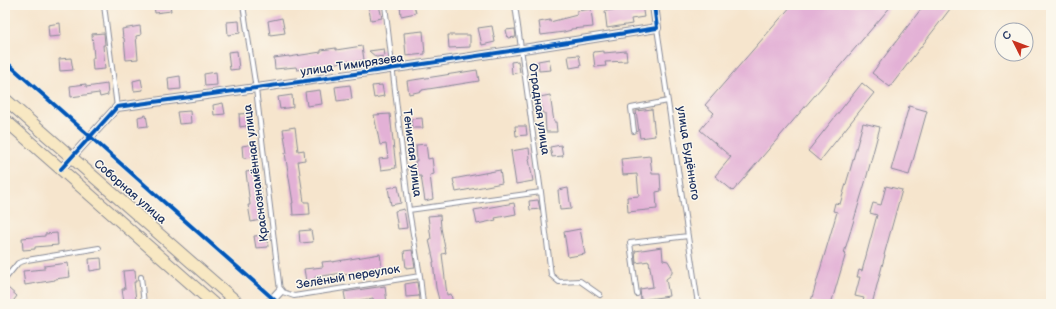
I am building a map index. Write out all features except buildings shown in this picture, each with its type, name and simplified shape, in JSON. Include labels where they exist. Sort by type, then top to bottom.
[{"type":"street","name":"улица Будённого","points":[[654,5],[657,28]]},
{"type":"street","name":"улица Тимирязева","points":[[116,107],[256,89],[521,50],[657,28]]},
{"type":"street","name":"Соборная улица","points":[[5,99],[239,304]]},
{"type":"street","points":[[61,169],[116,107]]},
{"type":"street","points":[[5,120],[214,304]]},
{"type":"street","points":[[268,304],[280,291]]},
{"type":"lane","points":[[104,5],[116,107]]},
{"type":"lane","name":"Краснознамённая улица","points":[[242,5],[256,89],[280,291]]},
{"type":"lane","name":"Тенистая улица","points":[[385,5],[409,210],[423,304]]},
{"type":"lane","name":"Отрадная улица","points":[[515,5],[551,275],[559,282],[580,281],[600,295]]},
{"type":"lane","name":"улица Будённого","points":[[657,28],[698,304]]},
{"type":"lane","points":[[634,131],[631,108],[668,101]]},
{"type":"lane","points":[[409,210],[541,192]]},
{"type":"lane","points":[[637,294],[630,243],[688,236]]},
{"type":"lane","points":[[5,278],[18,264],[27,260],[99,248]]},
{"type":"lane","name":"Зелёный переулок","points":[[280,291],[294,296],[420,276]]},
{"type":"lane","points":[[141,277],[144,304]]},
{"type":"cycle path","points":[[61,169],[117,107],[252,89],[657,28],[654,5]]},
{"type":"cycle path","points":[[5,61],[279,304]]}]
